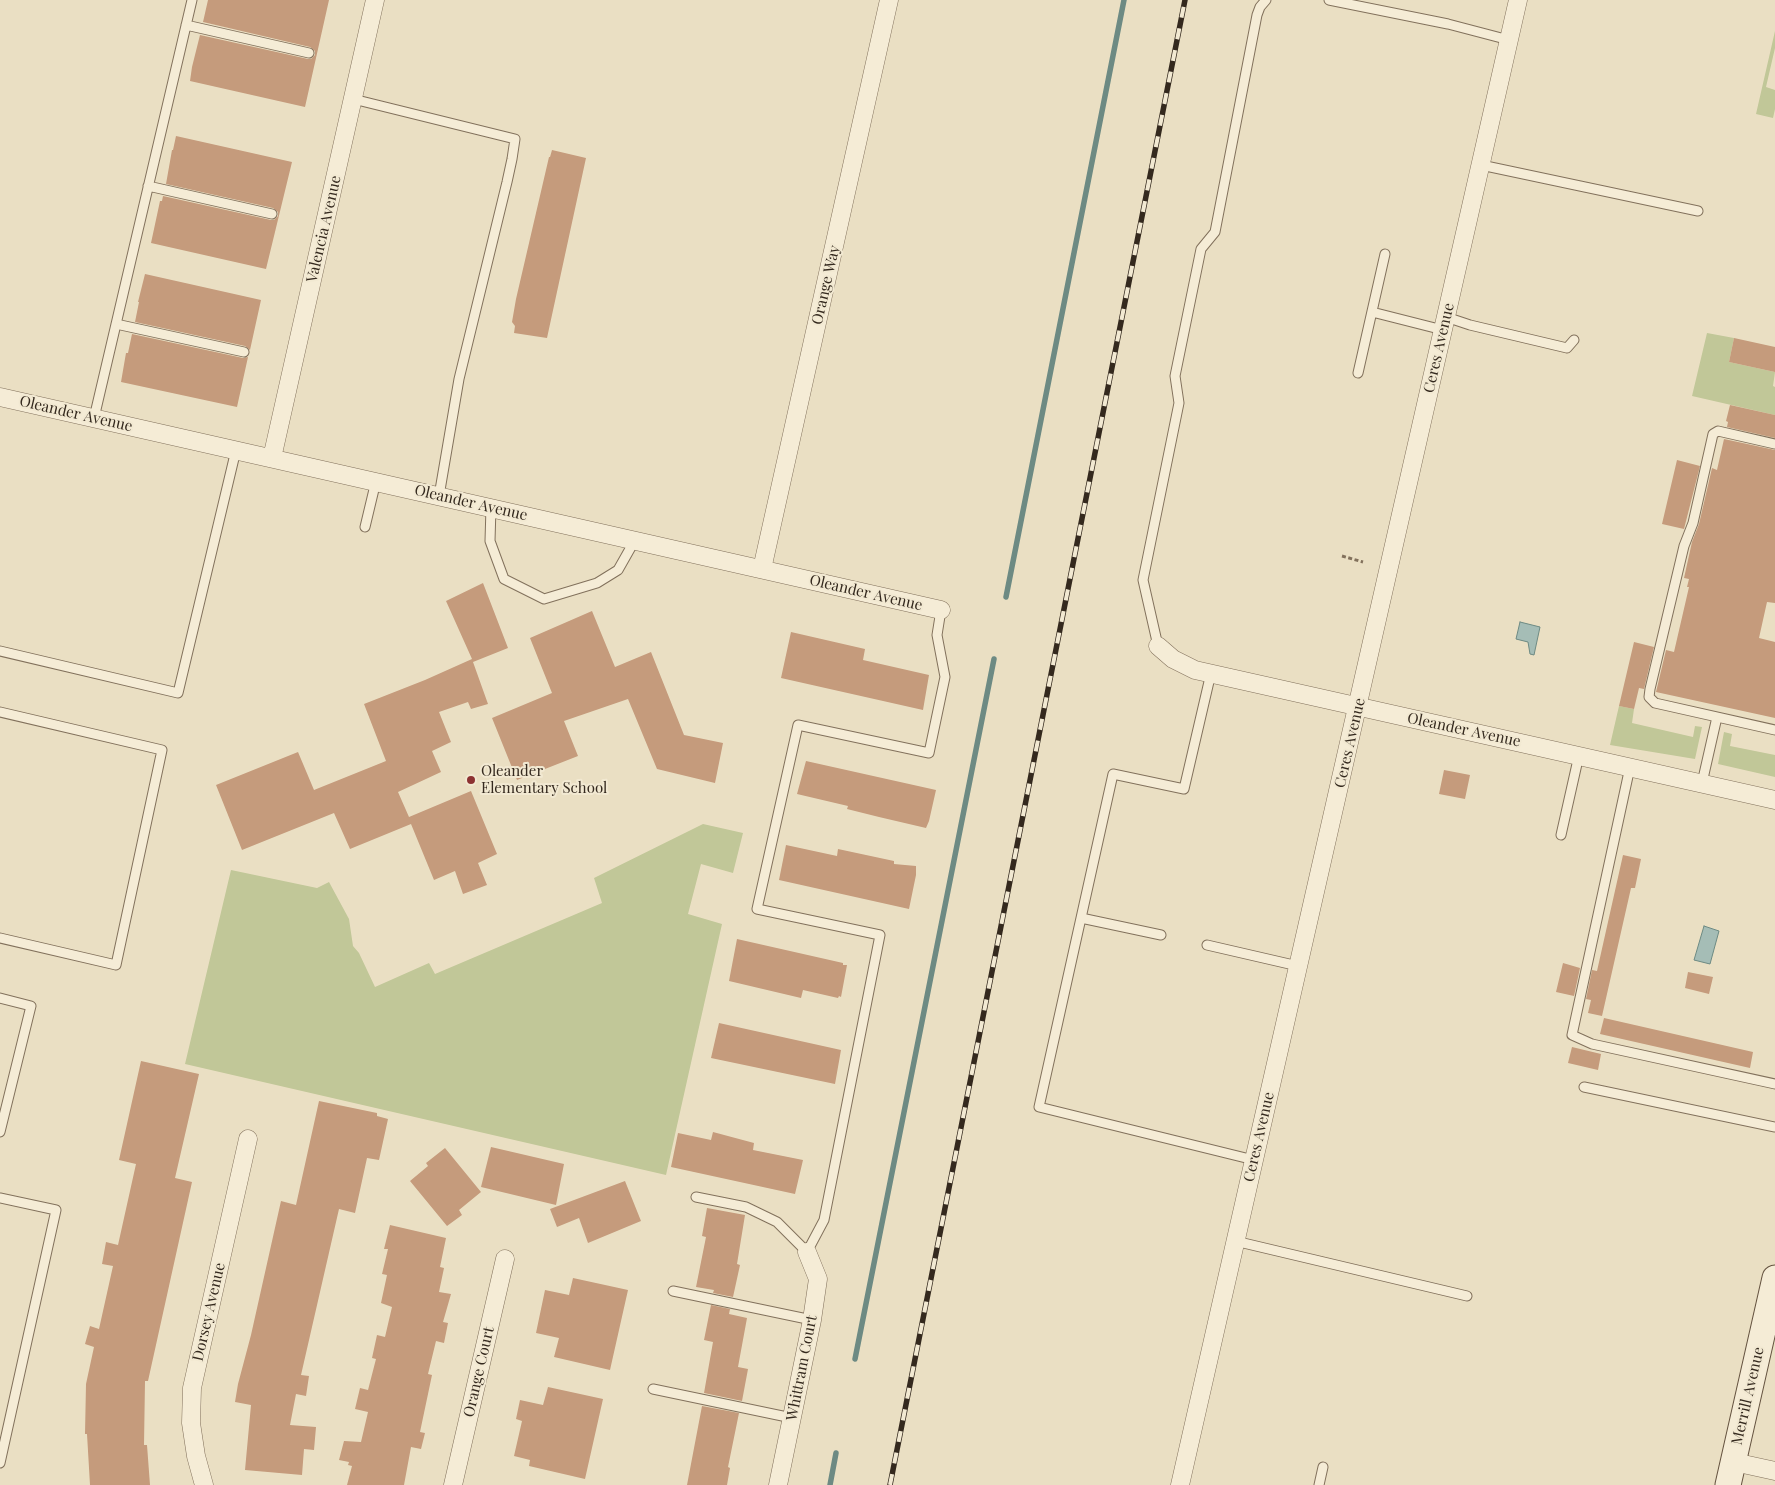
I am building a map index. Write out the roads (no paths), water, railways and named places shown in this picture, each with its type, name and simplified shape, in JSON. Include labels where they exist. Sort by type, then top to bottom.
[{"type":"main road","name":"Merrill Avenue","points":[[1731,1473],[1771,1313],[1775,1278]]},
{"type":"street","name":"Valencia Avenue","points":[[272,458],[375,0]]},
{"type":"street","name":"Orange Way","points":[[762,569],[889,0]]},
{"type":"street","name":"Ceres Avenue","points":[[1180,1485],[1518,0]]},
{"type":"street","name":"Oleander Avenue","points":[[0,397],[941,610]]},
{"type":"street","name":"Oleander Avenue","points":[[1158,646],[1173,659],[1195,670],[1775,800]]},
{"type":"street","name":"Dorsey Avenue","points":[[204,1485],[196,1456],[191,1423],[192,1388],[248,1139]]},
{"type":"street","name":"Whittram Court","points":[[778,1485],[812,1320],[818,1279],[807,1252]]},
{"type":"street","name":"Orange Court","points":[[453,1485],[505,1260]]},
{"type":"street","points":[[1731,1473],[1775,1471]]},
{"type":"lane","points":[[94,418],[192,0]]},
{"type":"lane","points":[[1158,646],[1142,580],[1179,403],[1175,376],[1201,249],[1215,232],[1257,14],[1266,0]]},
{"type":"lane","points":[[1329,0],[1448,24],[1509,40]]},
{"type":"lane","points":[[186,25],[309,53]]},
{"type":"lane","points":[[353,99],[514,139],[505,192],[459,379],[439,496]]},
{"type":"lane","points":[[1481,165],[1698,211]]},
{"type":"lane","points":[[148,186],[272,214]]},
{"type":"lane","points":[[1358,373],[1385,254]]},
{"type":"lane","points":[[1372,312],[1445,324],[1470,325],[1567,348],[1574,340]]},
{"type":"lane","points":[[116,324],[244,352]]},
{"type":"lane","points":[[1775,444],[1718,431],[1713,434],[1694,523],[1684,546],[1649,697],[1656,703],[1775,730]]},
{"type":"lane","points":[[0,651],[178,693],[236,450]]},
{"type":"lane","points":[[365,527],[376,481]]},
{"type":"lane","points":[[491,507],[490,541],[504,579],[544,599],[597,583],[618,570],[635,540]]},
{"type":"lane","points":[[696,1197],[746,1207],[777,1222],[807,1252],[824,1220],[880,935],[758,909],[798,725],[928,753],[945,677],[937,635],[941,610]]},
{"type":"lane","points":[[1211,673],[1184,789],[1113,774],[1039,1107],[1254,1160]]},
{"type":"lane","points":[[0,712],[162,750],[116,965],[0,938]]},
{"type":"lane","points":[[1702,783],[1716,717]]},
{"type":"lane","points":[[1562,835],[1579,755]]},
{"type":"lane","points":[[1630,767],[1572,1035],[1592,1044],[1775,1084]]},
{"type":"lane","points":[[1081,918],[1161,935]]},
{"type":"lane","points":[[1207,945],[1298,966]]},
{"type":"lane","points":[[0,998],[31,1006],[0,1132]]},
{"type":"lane","points":[[1584,1087],[1775,1127]]},
{"type":"lane","points":[[0,1198],[56,1210],[0,1463]]},
{"type":"lane","points":[[1235,1241],[1467,1296]]},
{"type":"lane","points":[[673,1291],[812,1320]]},
{"type":"lane","points":[[652,1389],[792,1418]]},
{"type":"lane","points":[[1319,1485],[1323,1467]]},
{"type":"water","points":[[1520,622],[1540,627],[1534,655],[1530,654],[1528,642],[1516,639]]},
{"type":"water","points":[[1704,926],[1719,931],[1710,964],[1694,960]]},
{"type":"waterway","points":[[1006,597],[1124,0]]},
{"type":"waterway","points":[[855,1359],[994,659]]},
{"type":"waterway","points":[[830,1485],[836,1453]]},
{"type":"railway","points":[[890,1485],[1185,0]]},
{"type":"place","name":"Oleander Elementary School","points":[[471,780]]}]
